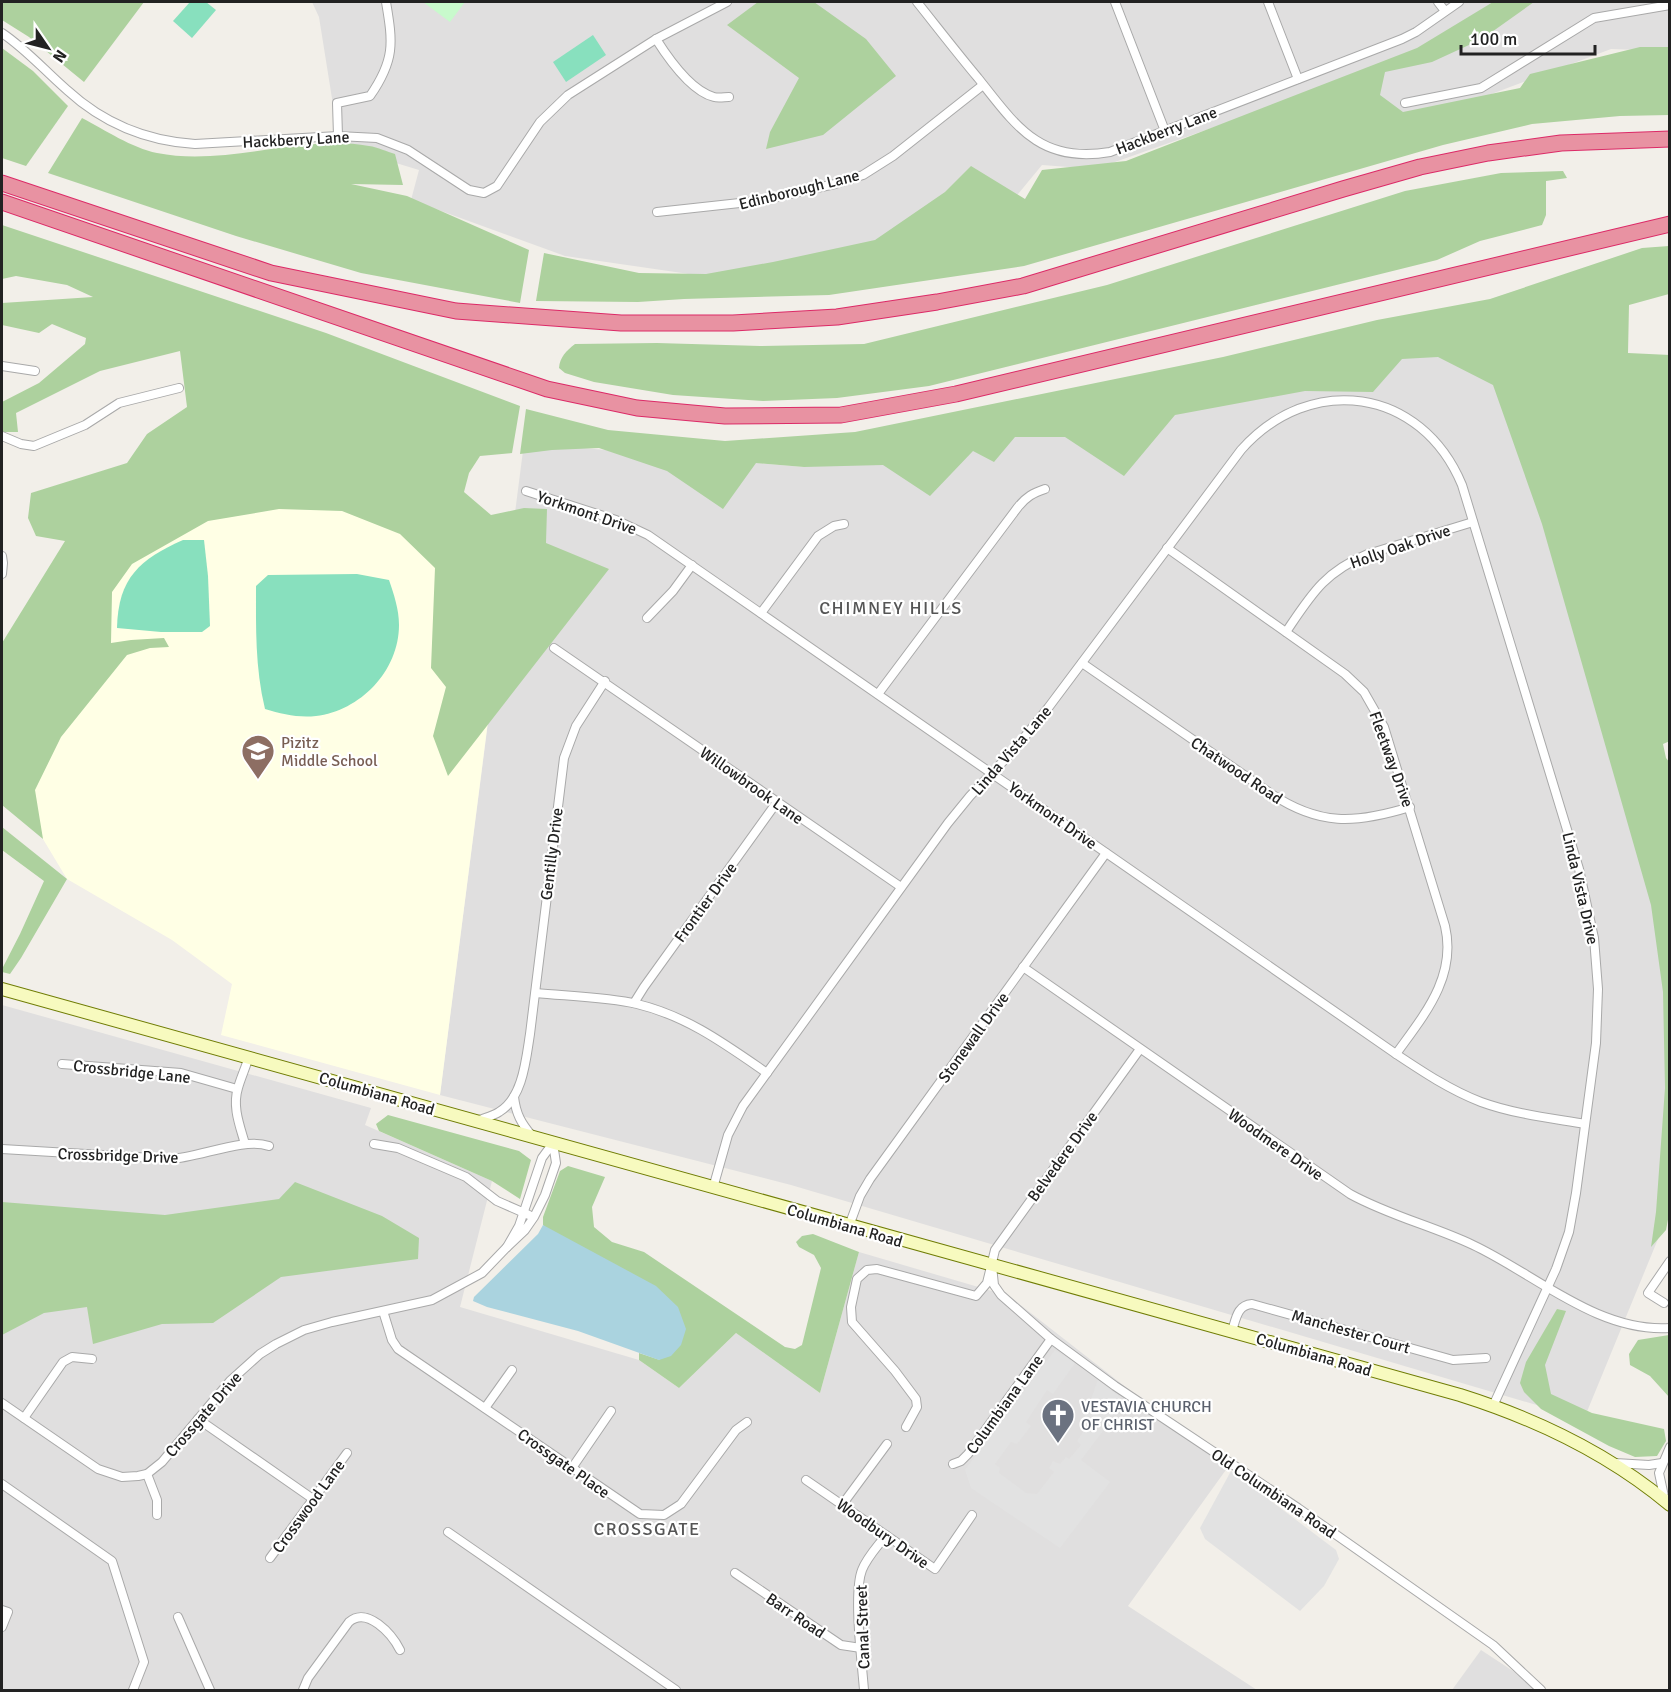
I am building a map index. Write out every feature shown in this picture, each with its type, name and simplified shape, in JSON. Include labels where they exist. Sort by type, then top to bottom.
[{"type":"highway","points":[[2,183],[271,273],[444,309],[621,323],[733,323],[837,317],[1023,286],[1342,189],[1420,167],[1488,153],[1561,143],[1670,139]]},
{"type":"highway","points":[[2,202],[547,388],[637,408],[725,416],[841,415],[956,394],[1667,225]]},
{"type":"main road","name":"Columbiana Road","points":[[2,989],[249,1056],[1493,1406],[1548,1428],[1611,1462],[1667,1503]]},
{"type":"street","points":[[338,136],[337,104],[370,96],[382,79],[391,56],[386,2]]},
{"type":"street","name":"Hackberry Lane","points":[[2,33],[20,46],[86,107],[134,133],[176,143],[195,144],[366,136],[389,142],[420,157],[470,190],[484,193],[492,190],[501,180],[536,128],[578,88],[656,39],[727,2]]},
{"type":"street","name":"Hackberry Lane","points":[[917,2],[1010,119],[1026,135],[1056,150],[1074,153],[1110,152],[1402,39],[1459,2]]},
{"type":"street","points":[[1115,2],[1165,131]]},
{"type":"street","points":[[1268,2],[1298,79]]},
{"type":"street","points":[[1438,2],[1445,11]]},
{"type":"street","points":[[1405,103],[1481,88],[1594,18],[1670,5]]},
{"type":"street","points":[[656,39],[676,68],[701,89],[714,97],[729,97]]},
{"type":"street","name":"Edinborough Lane","points":[[657,212],[750,203],[835,184],[863,175],[893,156],[983,85]]},
{"type":"street","points":[[2,366],[35,371]]},
{"type":"street","points":[[2,436],[21,444],[34,446],[85,425],[119,404],[178,388]]},
{"type":"street","name":"Linda Vista Lane","points":[[713,1188],[733,1124],[767,1073],[954,815],[1021,742],[1241,450],[1262,428],[1306,405],[1353,401],[1380,406]]},
{"type":"street","name":"Linda Vista Drive","points":[[1380,406],[1411,420],[1435,440],[1457,474],[1579,869],[1590,914],[1597,966],[1598,1016],[1569,1232],[1547,1288],[1493,1406]]},
{"type":"street","points":[[878,694],[1018,507],[1026,498],[1045,489]]},
{"type":"street","name":"Yorkmont Drive","points":[[526,491],[628,524],[648,535],[1396,1054],[1443,1084],[1481,1102],[1522,1114],[1585,1124]]},
{"type":"street","name":"Holly Oak Drive","points":[[1286,632],[1322,583],[1335,571],[1352,561],[1473,522]]},
{"type":"street","points":[[761,613],[818,536],[834,526],[844,524]]},
{"type":"street","name":"Fleetway Drive","points":[[1167,548],[1345,674],[1364,692],[1384,727],[1445,926],[1448,955],[1438,991],[1396,1054]]},
{"type":"street","points":[[2,556],[2,574]]},
{"type":"street","points":[[648,618],[673,591],[692,565]]},
{"type":"street","points":[[554,648],[605,681]]},
{"type":"street","name":"Chatwood Road","points":[[1082,663],[1293,807],[1318,816],[1348,820],[1383,816],[1410,807]]},
{"type":"street","name":"Willowbrook Lane","points":[[605,681],[901,887]]},
{"type":"street","name":"Gentilly Drive","points":[[514,1097],[525,1059],[536,993],[564,758],[576,726],[605,681]]},
{"type":"street","name":"Frontier Drive","points":[[634,1004],[777,802]]},
{"type":"street","name":"Stonewall Drive","points":[[849,1226],[860,1196],[870,1179],[1106,853]]},
{"type":"street","name":"Woodmere Drive","points":[[1023,968],[1350,1194],[1384,1211],[1471,1244],[1511,1265],[1547,1288],[1611,1319],[1639,1326],[1670,1328]]},
{"type":"street","points":[[536,993],[634,1004],[679,1018],[715,1036],[767,1073]]},
{"type":"street","name":"Belvedere Drive","points":[[906,1427],[917,1407],[916,1399],[852,1322],[851,1307],[857,1279],[867,1270],[877,1269],[976,1296],[987,1283],[995,1250],[1140,1049]]},
{"type":"street","points":[[245,1144],[237,1116],[237,1089],[249,1056]]},
{"type":"street","name":"Crossbridge Lane","points":[[62,1064],[181,1073],[237,1089]]},
{"type":"street","points":[[477,1121],[498,1113],[508,1106],[514,1097]]},
{"type":"street","points":[[514,1097],[520,1123],[533,1137]]},
{"type":"street","name":"Crossbridge Drive","points":[[2,1149],[170,1159],[245,1144],[262,1143],[269,1146]]},
{"type":"street","name":"Crossgate Drive","points":[[507,1247],[519,1226],[542,1158],[553,1143]]},
{"type":"street","name":"Crossgate Drive","points":[[147,1474],[162,1462],[245,1366],[276,1344],[311,1328],[432,1300],[482,1273],[525,1230],[534,1217],[556,1163],[553,1143]]},
{"type":"street","points":[[375,1144],[398,1148],[466,1177],[497,1201],[534,1217]]},
{"type":"street","points":[[1664,1303],[1648,1293],[1670,1261]]},
{"type":"street","name":"Old Columbiana Road","points":[[992,1266],[994,1285],[1001,1295],[1051,1339],[1115,1386],[1298,1508],[1493,1645],[1541,1690]]},
{"type":"street","name":"Manchester Court","points":[[1232,1331],[1240,1309],[1252,1304],[1453,1360],[1486,1358]]},
{"type":"street","name":"Crossgate Place","points":[[383,1311],[392,1340],[398,1349],[633,1510],[647,1516],[664,1515],[681,1504],[736,1430],[747,1422]]},
{"type":"street","name":"Columbiana Lane","points":[[953,1464],[961,1461],[968,1454],[1051,1339]]},
{"type":"street","points":[[24,1418],[63,1362],[72,1357],[92,1359]]},
{"type":"street","points":[[485,1408],[512,1370]]},
{"type":"street","points":[[2,1403],[106,1473],[122,1477],[147,1474],[157,1500],[157,1515]]},
{"type":"street","points":[[572,1468],[611,1411]]},
{"type":"street","points":[[198,1419],[313,1499]]},
{"type":"street","points":[[842,1505],[886,1444]]},
{"type":"street","points":[[1667,1503],[1659,1473],[1670,1447]]},
{"type":"street","name":"Crosswood Lane","points":[[270,1558],[347,1453]]},
{"type":"street","points":[[1611,1462],[1649,1465],[1662,1463]]},
{"type":"street","name":"Woodbury Drive","points":[[806,1480],[935,1569],[972,1515]]},
{"type":"street","points":[[2,1484],[112,1561],[144,1662],[133,1690]]},
{"type":"street","points":[[448,1532],[676,1690]]},
{"type":"street","name":"Canal Street","points":[[864,1690],[860,1579],[866,1562],[886,1535]]},
{"type":"street","name":"Barr Road","points":[[735,1573],[841,1645],[861,1648]]},
{"type":"street","points":[[2,1610],[8,1612],[2,1627]]},
{"type":"street","points":[[303,1690],[308,1678],[349,1622],[357,1616],[364,1617],[388,1633],[400,1650]]},
{"type":"street","points":[[178,1617],[210,1690]]},
{"type":"shaded area","points":[[312,2],[1669,2],[1670,51],[1611,49],[1409,125],[1320,90],[1095,169],[1042,165],[985,234],[758,284],[565,256],[411,200],[419,170],[337,145],[338,136],[319,17]]},
{"type":"shaded area","points":[[1436,349],[1501,379],[1665,883],[1670,1131],[1658,1239],[1584,1419],[791,1185],[440,1095],[524,443],[804,467]]},
{"type":"shaded area","name":"Pizitz Middle School","points":[[345,491],[508,565],[440,1095],[221,1035],[232,984],[172,940],[67,879],[43,839],[29,803],[88,599],[129,551],[221,502]]},
{"type":"shaded area","points":[[2,1005],[371,1108],[365,1125],[492,1181],[460,1307],[639,1360],[679,1388],[736,1333],[820,1393],[859,1252],[1009,1296],[1228,1467],[1128,1606],[1257,1690],[2,1690]]},
{"type":"shaded area","points":[[1055,1350],[1075,1363],[1053,1394],[1047,1390],[1026,1422],[1031,1426],[1017,1444],[1011,1442],[995,1464],[1000,1468],[999,1473],[1026,1493],[1037,1494],[1054,1472],[1049,1468],[1053,1461],[1060,1464],[1066,1457],[1069,1459],[1081,1445],[1077,1441],[1089,1423],[1084,1418],[1098,1380],[1120,1397],[1109,1423],[1081,1460],[1110,1482],[1060,1548],[971,1488],[965,1470]]},
{"type":"shaded area","points":[[1231,1471],[1336,1550],[1339,1559],[1324,1586],[1300,1611],[1205,1539],[1200,1528]]},
{"type":"shaded area","points":[[1481,1650],[1542,1690],[1452,1690]]},
{"type":"green space","points":[[2,2],[144,2],[84,82],[29,37],[2,20]]},
{"type":"green space","points":[[190,2],[206,2],[216,10],[192,38],[173,21]]},
{"type":"green space","points":[[423,2],[465,2],[450,22]]},
{"type":"green space","points":[[758,2],[814,2],[866,39],[896,76],[823,135],[766,149],[770,132],[799,78],[727,25]]},
{"type":"green space","points":[[1493,2],[1534,2],[1482,39],[1432,62],[1385,72],[1380,95],[1403,112],[1520,88],[1530,74],[1640,47],[1669,47],[1669,115],[1620,116],[1532,124],[1443,145],[1024,266],[829,295],[638,302],[536,301],[544,253],[639,273],[706,274],[875,240],[945,192],[971,166],[1025,199],[1042,170],[1126,161],[1417,48]]},
{"type":"green space","points":[[593,35],[606,55],[566,82],[553,62]]},
{"type":"green space","points":[[2,48],[33,71],[68,106],[26,166],[2,158]]},
{"type":"green space","points":[[82,118],[148,151],[183,156],[236,154],[343,143],[372,147],[395,154],[403,185],[351,184],[407,196],[529,250],[520,303],[361,273],[236,236],[48,173]]},
{"type":"green space","points":[[1563,171],[1567,178],[1546,181],[1546,215],[1542,225],[1480,241],[1437,260],[929,386],[837,398],[763,401],[673,395],[594,382],[565,373],[559,368],[564,354],[575,344],[657,343],[760,346],[864,344],[1107,285],[1405,191],[1501,173]]},
{"type":"green space","points":[[2,225],[326,333],[520,406],[512,453],[480,456],[469,473],[464,492],[491,515],[524,508],[547,509],[546,543],[609,569],[448,776],[433,736],[446,687],[431,668],[435,568],[400,534],[342,511],[279,509],[208,521],[132,564],[112,592],[111,643],[164,638],[169,647],[150,648],[127,655],[61,737],[35,790],[43,839],[2,805],[2,643],[65,541],[36,536],[28,518],[31,493],[127,463],[147,434],[187,407],[180,351],[100,371],[16,413],[18,432],[2,432],[2,402],[39,383],[85,344],[86,338],[52,324],[39,333],[2,325],[2,303],[93,297],[67,285],[16,276],[2,279]]},
{"type":"green space","points":[[1669,246],[1669,294],[1629,305],[1628,353],[1670,355],[1670,741],[1663,744],[1666,758],[1670,763],[1670,1209],[1666,1230],[1651,1247],[1656,1212],[1665,1088],[1663,992],[1651,905],[1542,524],[1493,385],[1438,357],[1402,359],[1373,392],[1305,391],[1175,415],[1124,476],[1065,437],[1015,437],[994,462],[973,451],[930,496],[883,465],[804,467],[756,463],[723,509],[667,471],[599,448],[520,454],[526,409],[608,430],[725,441],[855,432],[1223,357],[1377,320],[1490,299],[1642,248]]},
{"type":"green space","points":[[183,540],[204,540],[210,626],[202,632],[161,632],[117,628],[122,596],[134,572],[155,555]]},
{"type":"green space","points":[[357,574],[389,580],[397,608],[399,625],[397,642],[384,673],[362,697],[332,713],[303,716],[265,709],[258,663],[256,586],[268,575]]},
{"type":"green space","points":[[2,827],[67,879],[10,974],[2,972],[2,969],[44,881],[2,850]]},
{"type":"green space","points":[[388,1115],[519,1151],[531,1160],[520,1199],[492,1181],[379,1131],[376,1124]]},
{"type":"green space","points":[[568,1166],[605,1177],[592,1207],[594,1227],[612,1242],[644,1252],[785,1347],[795,1349],[802,1345],[821,1268],[814,1255],[799,1247],[796,1242],[802,1236],[813,1234],[859,1252],[820,1393],[736,1333],[679,1388],[639,1360],[639,1353],[660,1360],[543,1225],[543,1217],[560,1171]]},
{"type":"green space","points":[[295,1182],[382,1216],[419,1238],[418,1259],[281,1277],[213,1323],[162,1324],[93,1344],[87,1307],[44,1313],[2,1335],[2,1202],[165,1215],[279,1199]]},
{"type":"green space","points":[[1557,1309],[1566,1311],[1545,1365],[1551,1394],[1592,1413],[1664,1429],[1666,1441],[1657,1456],[1635,1457],[1609,1446],[1541,1409],[1524,1392],[1520,1383],[1526,1362]]},
{"type":"green space","points":[[1670,1335],[1669,1397],[1650,1376],[1630,1365],[1629,1354],[1638,1340]]},
{"type":"water","points":[[543,1225],[656,1286],[678,1307],[686,1329],[681,1345],[671,1356],[659,1360],[578,1331],[487,1307],[473,1301],[474,1297],[538,1234]]},
{"type":"place","name":"Pizitz Middle School","points":[[258,780]]},
{"type":"place","name":"VESTAVIA CHURCH OF CHRIST","points":[[1058,1444]]},
{"type":"district","name":"CHIMNEY HILLS","points":[[891,608]]},
{"type":"district","name":"CROSSGATE","points":[[647,1529]]}]
